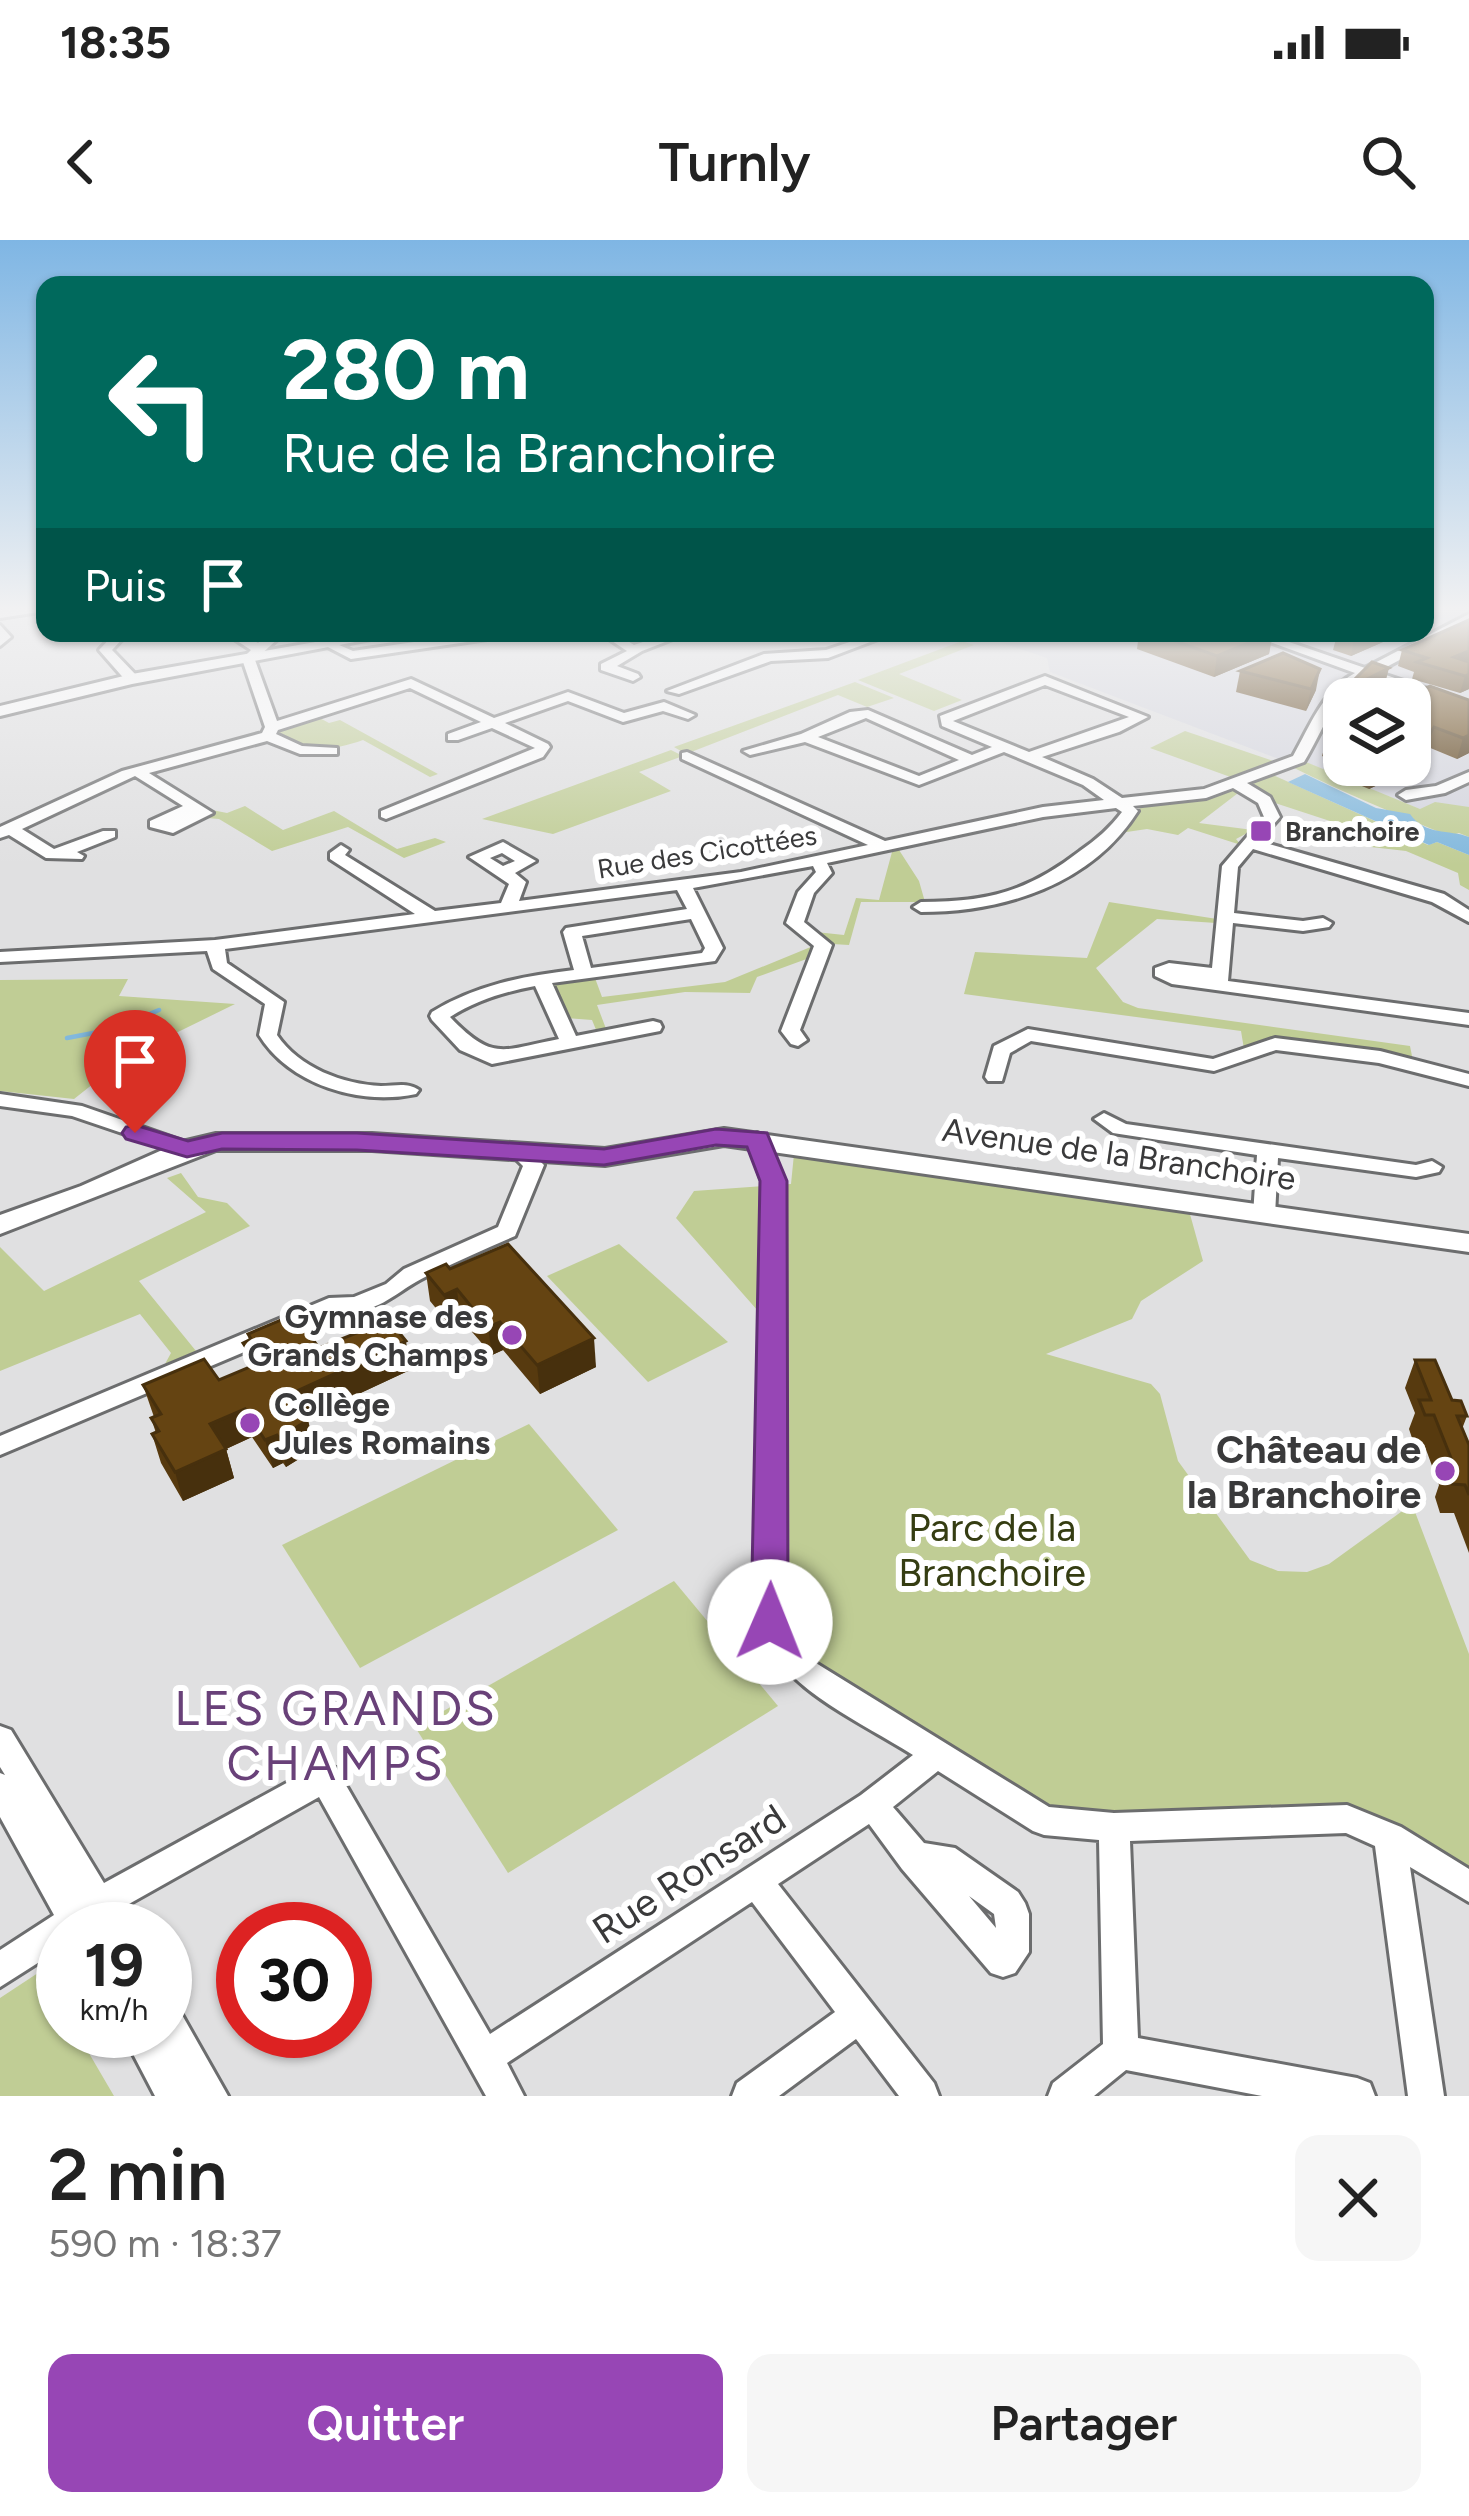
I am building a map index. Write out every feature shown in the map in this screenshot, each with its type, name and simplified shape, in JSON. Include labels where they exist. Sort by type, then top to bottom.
[{"type":"main road","points":[[0,711],[76,693]]},
{"type":"main road","name":"Avenue de la Branchoire","points":[[0,1225],[91,1192],[187,1149],[222,1141],[357,1142],[604,1157],[716,1137],[757,1139],[1469,1243]]},
{"type":"street","points":[[261,693],[270,731],[300,750],[332,751]]},
{"type":"street","points":[[5,831],[136,771],[384,693]]},
{"type":"street","points":[[386,814],[542,750],[431,693]]},
{"type":"street","points":[[921,907],[979,908],[1046,886],[1120,827],[1130,812],[1088,782],[944,720],[1013,693]]},
{"type":"street","points":[[1030,757],[1082,734],[1108,733],[1142,717],[1078,693]]},
{"type":"street","name":"Rue des Cicottées","points":[[0,957],[215,945],[683,885],[819,863],[1013,818],[1189,796],[1238,784],[1299,759],[1336,693]]},
{"type":"street","points":[[1426,693],[1469,708]]},
{"type":"street","points":[[452,737],[568,696],[622,718],[661,706],[688,715]]},
{"type":"street","points":[[750,751],[868,714],[970,759]]},
{"type":"street","points":[[806,736],[919,781],[1004,746]]},
{"type":"street","points":[[687,756],[888,848]]},
{"type":"street","points":[[136,771],[194,807]]},
{"type":"street","points":[[1406,795],[1440,790],[1469,776]]},
{"type":"street","points":[[1238,784],[1265,800],[1272,811],[1230,866],[1219,979],[1469,1019]]},
{"type":"street","points":[[5,831],[52,855],[76,856]]},
{"type":"street","points":[[52,855],[109,834]]},
{"type":"street","points":[[1251,844],[1438,898],[1469,917]]},
{"type":"street","points":[[341,850],[336,856],[430,916]]},
{"type":"street","points":[[798,1040],[790,1031],[823,945],[795,923],[806,892],[824,873],[819,863]]},
{"type":"street","points":[[503,872],[518,883],[508,907]]},
{"type":"street","points":[[653,1027],[484,1057],[439,1016],[468,999],[542,982],[709,957],[714,948],[683,885]]},
{"type":"street","points":[[584,975],[572,932],[697,913]]},
{"type":"street","points":[[1227,916],[1303,926],[1323,923]]},
{"type":"street","points":[[215,945],[220,965],[275,1002],[268,1035],[284,1056],[318,1074],[362,1088],[387,1094],[409,1090]]},
{"type":"street","points":[[542,982],[570,1044]]},
{"type":"street","points":[[994,1077],[1001,1050],[1028,1035],[1214,1065],[1275,1045],[1380,1058],[1469,1080]]},
{"type":"street","points":[[0,1100],[75,1110],[187,1149]]},
{"type":"street","points":[[1104,1119],[1120,1129],[1416,1171],[1432,1167]]},
{"type":"street","points":[[757,1139],[773,1181],[770,1622],[776,1640],[801,1669],[1044,1821],[1114,1827],[1347,1819],[1390,1837],[1469,1887]]},
{"type":"street","points":[[1265,1213],[1268,1150]]},
{"type":"street","points":[[0,1446],[337,1304],[356,1305],[394,1289],[412,1274],[507,1232],[534,1165],[519,1152]]},
{"type":"street","points":[[0,1739],[82,1902]]},
{"type":"street","name":"Rue Ronsard","points":[[484,2058],[872,1805],[936,1755]]},
{"type":"street","points":[[122,1902],[325,1778],[506,2096]]},
{"type":"street","points":[[0,1787],[78,1902]]},
{"type":"street","points":[[872,1805],[913,1858]]},
{"type":"street","points":[[1114,1827],[1121,2052]]},
{"type":"street","points":[[1390,1837],[1426,2096]]},
{"type":"street","points":[[756,1881],[921,2096]]},
{"type":"street","points":[[0,1970],[36,1951]]},
{"type":"street","points":[[750,2096],[860,2015]]},
{"type":"street","points":[[1066,2096],[1121,2052],[1357,2096]]},
{"type":"street","points":[[153,2058],[175,2096]]},
{"type":"street","points":[[188,2058],[210,2096]]},
{"type":"shaded area","points":[[1104,693],[1323,693],[1323,770],[1299,760],[1292,764]]},
{"type":"shaded area","points":[[1431,693],[1469,693],[1469,829],[1363,786],[1431,786]]},
{"type":"green space","points":[[825,693],[881,693],[894,698],[867,707],[838,695],[686,754],[674,747]]},
{"type":"green space","points":[[889,693],[944,693],[962,700],[934,711]]},
{"type":"green space","points":[[316,716],[329,723],[340,720],[438,774],[430,777],[363,740],[321,748],[279,738],[279,729]]},
{"type":"green space","points":[[1185,731],[1279,763],[1236,779],[1150,748]]},
{"type":"green space","points":[[671,750],[683,756],[639,772],[671,791],[553,834],[482,819]]},
{"type":"green space","points":[[1306,762],[1323,769],[1323,781],[1292,767]]},
{"type":"green space","points":[[1273,775],[1428,845],[1437,842],[1469,855],[1469,890],[1460,885],[1458,873],[1406,851],[1327,842],[1336,823],[1275,803],[1248,785]]},
{"type":"green space","points":[[1333,786],[1364,786],[1420,809],[1435,802],[1469,807],[1469,837],[1449,836]]},
{"type":"green space","points":[[1242,790],[1199,823],[1253,830],[1236,839],[1241,845],[1188,828],[1178,835],[1147,829],[1120,833],[1143,804]]},
{"type":"green space","points":[[245,806],[283,830],[334,811],[397,849],[435,838],[446,842],[404,858],[348,827],[272,851],[219,819],[207,818],[212,810],[227,813]]},
{"type":"green space","points":[[899,850],[919,881],[925,902],[861,902],[849,945],[832,944],[816,932],[844,935],[856,898],[879,900],[892,852]]},
{"type":"green space","points":[[1109,902],[1217,919],[1216,923],[1157,919],[1096,968],[1123,1002],[1138,1008],[1410,1046],[1414,1066],[1266,1042],[1244,1049],[1241,1031],[964,994],[975,952],[1087,958]]},
{"type":"green space","points":[[818,944],[812,957],[757,977],[750,993],[685,992],[597,1005],[608,1034],[599,1037],[592,1020],[566,1018],[550,986],[595,978],[602,997],[725,982]]},
{"type":"green space","points":[[128,979],[119,996],[235,1004],[127,1057],[74,1099],[0,1091],[0,980]]},
{"type":"green space","name":"Parc de la Branchoire","points":[[794,1154],[1188,1207],[1203,1261],[1141,1301],[1132,1319],[1046,1354],[1151,1384],[1160,1394],[1178,1461],[1250,1560],[1278,1571],[1307,1572],[1329,1564],[1412,1504],[1469,1654],[1469,1878],[1364,1823],[1066,1826],[776,1640],[773,1328],[676,1218],[694,1191],[791,1184]]},
{"type":"green space","points":[[181,1173],[198,1197],[227,1203],[250,1226],[139,1281],[196,1351],[165,1364],[171,1353],[140,1314],[0,1371],[0,1247],[44,1291],[206,1212],[167,1178]]},
{"type":"green space","points":[[619,1244],[728,1342],[648,1382],[547,1276]]},
{"type":"green space","points":[[529,1424],[618,1530],[360,1668],[282,1545]]},
{"type":"green space","points":[[674,1581],[778,1706],[508,1873],[415,1727]]},
{"type":"green space","points":[[36,1974],[36,2058],[92,2058],[114,2096],[0,2096],[0,1998]]},
{"type":"water","points":[[1305,774],[1376,808],[1410,814],[1430,829],[1469,837],[1469,855],[1437,842],[1429,845],[1288,782]]},
{"type":"building","points":[[1431,693],[1469,700],[1469,735],[1463,738],[1434,727],[1431,732]]},
{"type":"building","points":[[508,1244],[594,1338],[537,1365],[500,1322],[488,1327],[457,1289],[444,1295],[426,1273],[446,1264],[450,1269]]},
{"type":"building","points":[[295,1314],[319,1348],[389,1320],[406,1341],[290,1394],[308,1420],[279,1438],[265,1440],[245,1409],[210,1424],[226,1449],[175,1472],[152,1434],[159,1431],[151,1418],[161,1414],[143,1385],[204,1359],[219,1380],[257,1364],[243,1343],[251,1339],[248,1334]]},
{"type":"building","points":[[1415,1360],[1435,1360],[1452,1400],[1461,1401],[1467,1416],[1457,1416],[1469,1445],[1469,1495],[1465,1485],[1452,1484],[1445,1468],[1455,1468],[1434,1415],[1425,1415],[1419,1400],[1431,1400]]},
{"type":"waterway","points":[[67,1038],[114,1029],[159,1010]]},
{"type":"place","name":"Branchoire","points":[[1261,831]]},
{"type":"place","name":"Gymnase des Grands Champs","points":[[512,1335]]},
{"type":"place","name":"Collège Jules Romains","points":[[250,1423]]},
{"type":"place","name":"Château de la Branchoire","points":[[1445,1471]]},
{"type":"district","name":"LES GRANDS CHAMPS","points":[[336,1736]]},
{"type":"route","points":[[135,1133],[187,1149],[222,1141],[357,1142],[604,1157],[724,1136],[757,1139],[773,1181],[770,1622]]}]
